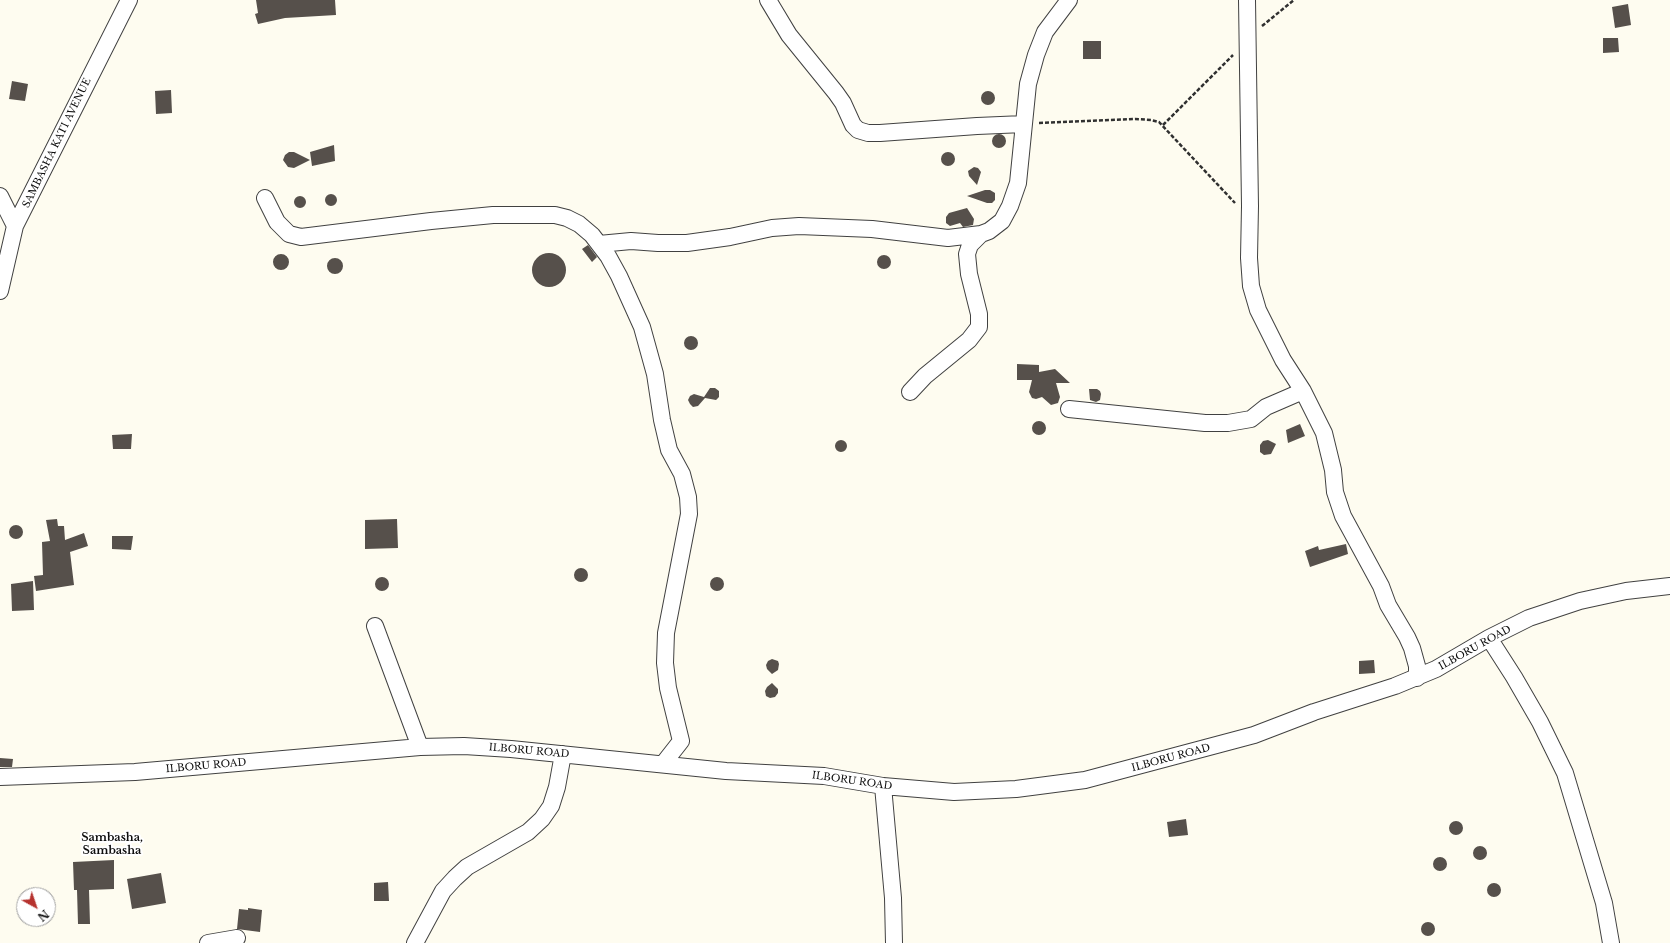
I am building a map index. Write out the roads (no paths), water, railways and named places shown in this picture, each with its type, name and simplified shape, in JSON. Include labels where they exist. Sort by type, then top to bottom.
[{"type":"street","name":"SAMBASHA KATI AVENUE","points":[[0,291],[15,226],[129,0]]},
{"type":"street","points":[[768,0],[789,35],[836,92],[853,125],[858,130],[868,133],[880,133],[1024,124]]},
{"type":"street","points":[[599,244],[631,241],[658,244],[687,243],[730,237],[772,228],[799,226],[872,229],[948,238],[981,234],[989,231],[1002,221],[1010,206],[1018,183],[1028,84],[1036,55],[1045,32],[1069,0]]},
{"type":"street","points":[[1247,0],[1249,265],[1252,286],[1258,310],[1283,360],[1302,391],[1324,433],[1333,470],[1335,492],[1343,516],[1380,586],[1388,605],[1412,648],[1417,666],[1416,678]]},
{"type":"street","points":[[0,196],[15,226]]},
{"type":"street","points":[[265,198],[277,222],[289,234],[301,237],[493,214],[555,215],[567,218],[579,224],[592,235],[599,244],[619,276],[642,327],[655,374],[662,420],[670,450],[682,474],[688,497],[689,514],[666,633],[665,663],[668,688],[681,741],[663,764]]},
{"type":"street","points":[[910,392],[925,376],[969,340],[979,327],[979,314],[969,274],[967,254],[970,245],[981,234]]},
{"type":"street","points":[[1069,409],[1205,424],[1228,423],[1252,419],[1266,407],[1302,391]]},
{"type":"street","name":"ILBORU ROAD","points":[[0,777],[135,772],[420,747],[464,746],[564,754],[726,771],[824,776],[883,786],[954,792],[1016,789],[1085,780],[1254,736],[1314,712],[1416,678],[1454,660],[1489,638],[1529,618],[1580,601],[1626,591],[1670,586]]},
{"type":"street","points":[[376,626],[420,747]]},
{"type":"street","points":[[1489,638],[1540,722],[1565,773],[1604,903],[1611,943]]},
{"type":"street","points":[[415,943],[443,891],[455,878],[467,867],[528,832],[542,819],[551,806],[557,787],[564,754]]},
{"type":"street","points":[[883,786],[893,898],[894,943]]},
{"type":"street","points":[[208,943],[237,938]]},
{"type":"district","name":"Sambasha, Sambasha","points":[[112,844]]}]
